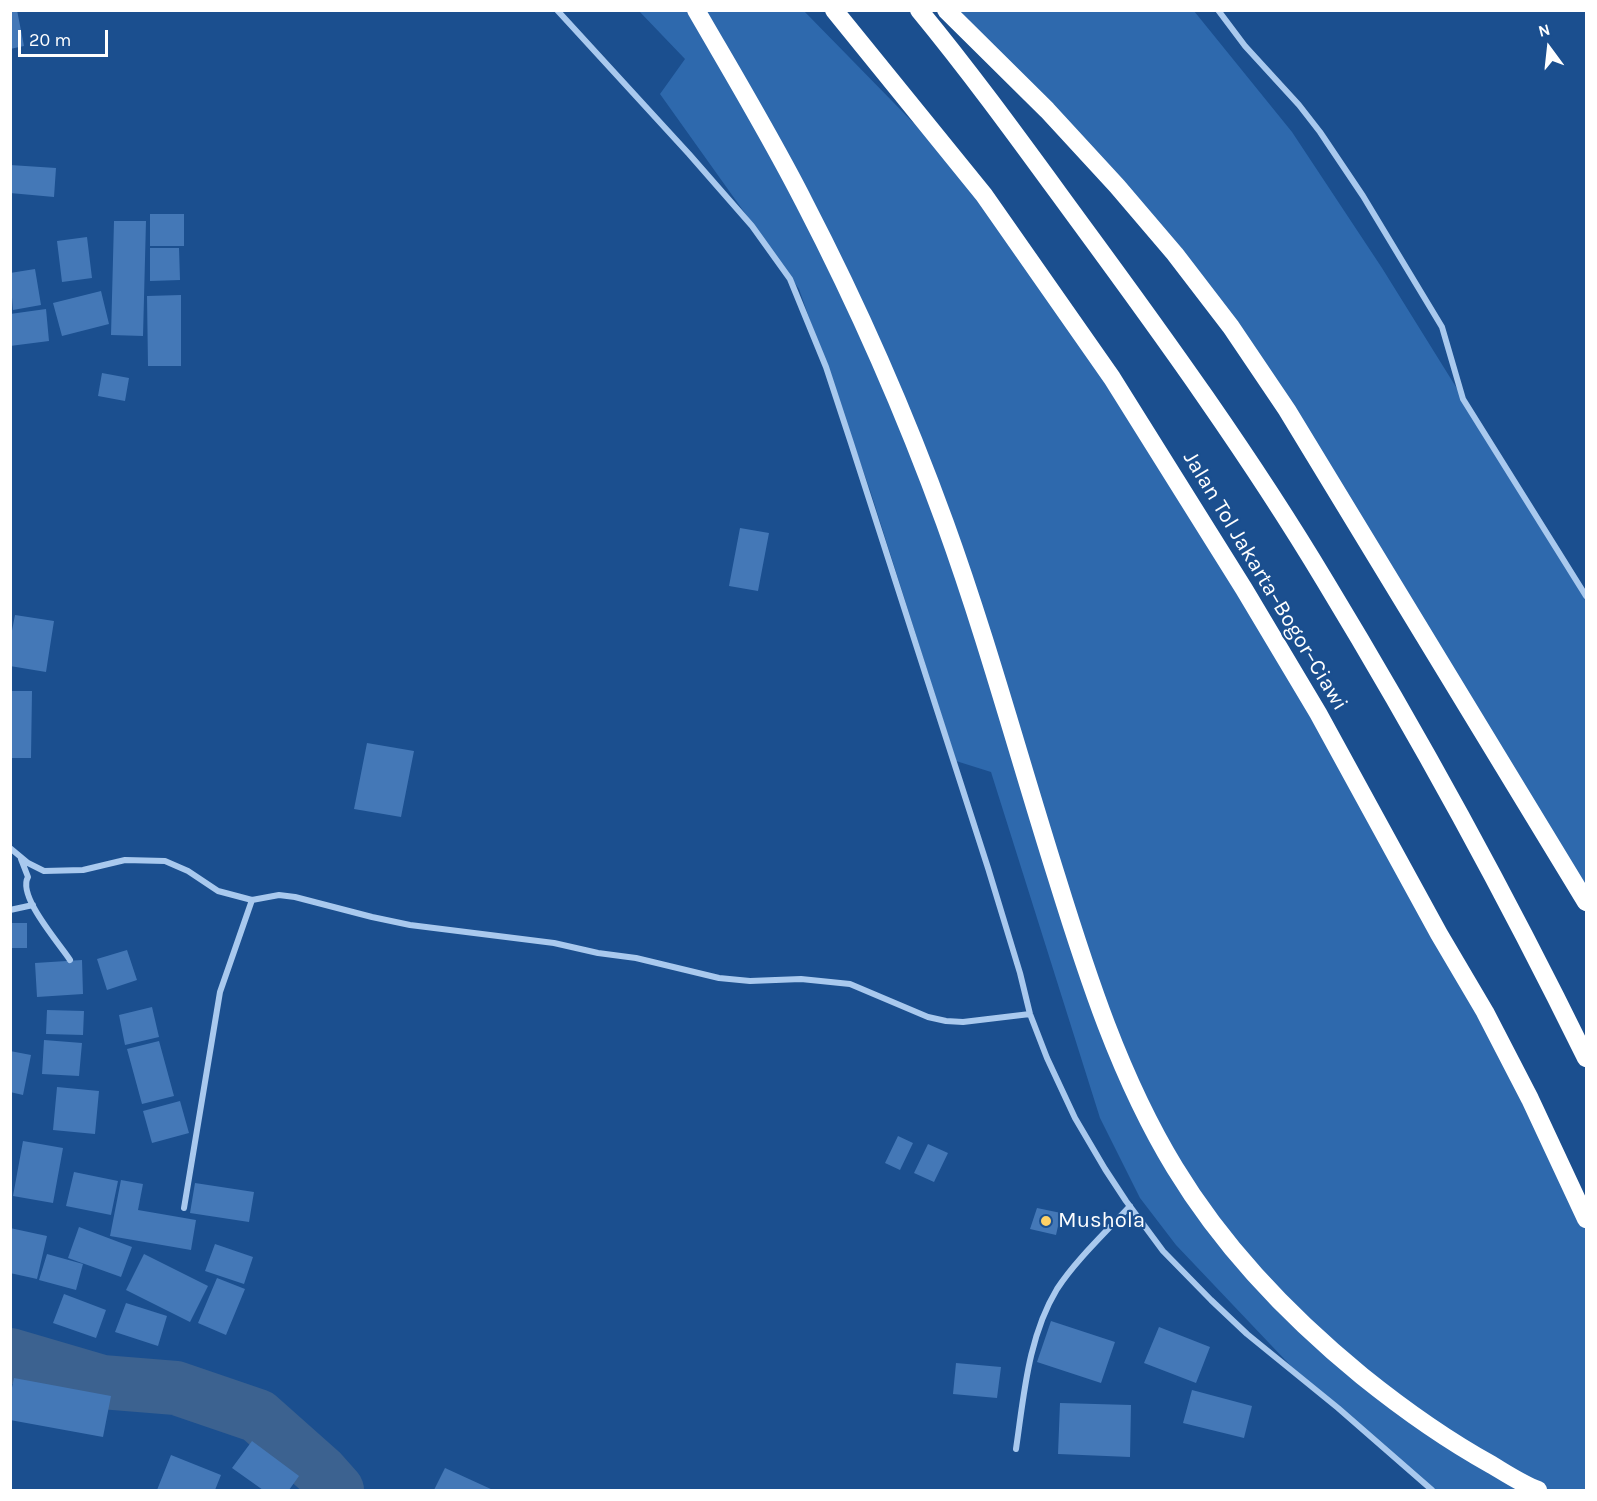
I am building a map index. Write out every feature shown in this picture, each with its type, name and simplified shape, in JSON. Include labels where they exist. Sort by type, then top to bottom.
[{"type":"highway","points":[[696,10],[804,202],[877,352],[902,411],[946,526],[1091,982],[1145,1115],[1176,1170],[1216,1227],[1268,1289],[1321,1342],[1401,1408],[1449,1442],[1538,1491]]},
{"type":"highway","name":"Jalan Tol Jakarta–Bogor–Ciawi","points":[[834,10],[984,195],[1112,378],[1244,589],[1318,713],[1439,934],[1485,1012],[1530,1099],[1587,1219]]},
{"type":"highway","name":"Jalan Tol Jakarta–Bogor–Ciawi","points":[[919,10],[984,92],[1146,312],[1247,458],[1403,712],[1506,898],[1587,1058]]},
{"type":"highway","points":[[946,10],[1047,110],[1118,186],[1175,254],[1231,327],[1287,410],[1587,902]]},
{"type":"street","points":[[557,10],[736,208],[771,250],[790,279],[826,367],[851,442],[988,868],[1030,1014],[1047,1058],[1075,1118],[1130,1206],[1163,1251],[1240,1328],[1338,1408],[1432,1491]]},
{"type":"street","points":[[1218,10],[1245,45],[1299,105],[1363,196],[1442,327],[1463,399],[1587,596]]},
{"type":"street","points":[[10,848],[28,863],[44,871],[83,870],[125,860],[165,861],[188,871],[218,891],[252,900],[279,895],[295,897],[410,925],[554,944],[636,958],[719,978],[750,981],[801,979],[850,984],[928,1017],[946,1021],[963,1022],[1030,1014]]},
{"type":"street","points":[[21,858],[28,877],[26,890],[33,905],[70,960]]},
{"type":"street","points":[[184,1208],[220,992],[252,900]]},
{"type":"street","points":[[10,910],[33,905]]},
{"type":"street","points":[[1016,1449],[1027,1377],[1044,1314],[1058,1288],[1130,1206]]},
{"type":"shaded area","points":[[639,11],[804,11],[984,195],[1318,713],[1586,1219],[1586,1490],[1433,1490],[1307,1383],[1176,1245],[1140,1198],[1100,1118],[991,772],[956,761],[870,490],[799,289],[660,94],[685,59]]},
{"type":"shaded area","points":[[946,11],[1194,11],[1292,132],[1382,268],[1586,596],[1586,902],[1428,643],[1162,234]]},
{"type":"building","points":[[10,10],[17,10],[24,46],[10,49]]},
{"type":"building","points":[[10,165],[56,168],[54,197],[10,193]]},
{"type":"building","points":[[150,214],[184,214],[184,246],[150,246]]},
{"type":"building","points":[[114,221],[146,221],[143,336],[111,335]]},
{"type":"building","points":[[87,237],[92,278],[62,282],[57,241]]},
{"type":"building","points":[[150,248],[179,248],[180,280],[150,281]]},
{"type":"building","points":[[35,269],[41,305],[13,310],[10,273]]},
{"type":"building","points":[[101,291],[109,324],[62,336],[53,303]]},
{"type":"building","points":[[181,295],[181,366],[148,366],[147,296]]},
{"type":"building","points":[[46,309],[49,341],[10,346],[10,314]]},
{"type":"building","points":[[102,373],[129,378],[125,401],[98,396]]},
{"type":"building","points":[[740,528],[769,533],[758,591],[729,586]]},
{"type":"building","points":[[15,615],[54,621],[46,672],[10,666],[10,641]]},
{"type":"building","points":[[10,691],[32,691],[31,758],[10,758]]},
{"type":"building","points":[[367,743],[414,751],[401,817],[354,809]]},
{"type":"building","points":[[10,923],[27,923],[27,948],[10,948]]},
{"type":"building","points":[[127,950],[137,980],[107,990],[97,959]]},
{"type":"building","points":[[82,960],[83,994],[37,997],[35,963]]},
{"type":"building","points":[[152,1007],[159,1037],[125,1045],[119,1015]]},
{"type":"building","points":[[47,1010],[84,1011],[83,1035],[46,1034]]},
{"type":"building","points":[[44,1040],[82,1043],[79,1076],[42,1074]]},
{"type":"building","points":[[159,1041],[174,1096],[142,1104],[127,1049]]},
{"type":"building","points":[[10,1051],[31,1055],[23,1095],[10,1092]]},
{"type":"building","points":[[57,1087],[99,1091],[95,1134],[53,1130]]},
{"type":"building","points":[[180,1101],[189,1133],[152,1143],[143,1111]]},
{"type":"building","points":[[898,1136],[913,1143],[900,1170],[885,1163]]},
{"type":"building","points":[[23,1141],[63,1148],[53,1203],[13,1196]]},
{"type":"building","points":[[928,1144],[948,1153],[934,1182],[914,1173]]},
{"type":"building","points":[[74,1172],[118,1181],[111,1215],[66,1206]]},
{"type":"building","points":[[121,1180],[143,1184],[138,1210],[196,1220],[191,1250],[110,1236]]},
{"type":"building","points":[[195,1183],[254,1192],[249,1222],[190,1213]]},
{"type":"building","name":"Mushola","points":[[1037,1208],[1061,1213],[1056,1235],[1030,1229]]},
{"type":"building","points":[[79,1227],[132,1247],[121,1277],[68,1258]]},
{"type":"building","points":[[10,1228],[47,1236],[37,1279],[10,1273]]},
{"type":"building","points":[[215,1244],[253,1257],[244,1284],[205,1271]]},
{"type":"building","points":[[47,1254],[83,1264],[76,1290],[39,1280]]},
{"type":"building","points":[[144,1254],[208,1286],[190,1322],[126,1290]]},
{"type":"building","points":[[217,1278],[245,1289],[226,1335],[198,1323]]},
{"type":"building","points":[[64,1294],[106,1310],[96,1338],[53,1323]]},
{"type":"building","points":[[126,1303],[167,1316],[158,1346],[115,1332]]},
{"type":"building","points":[[1051,1321],[1115,1342],[1101,1383],[1037,1362]]},
{"type":"building","points":[[1159,1327],[1210,1347],[1196,1383],[1144,1363]]},
{"type":"building","points":[[956,1363],[1001,1367],[997,1398],[953,1394]]},
{"type":"building","points":[[14,1378],[111,1396],[103,1437],[10,1420],[10,1397]]},
{"type":"building","points":[[1192,1390],[1252,1406],[1244,1438],[1183,1423]]},
{"type":"building","points":[[1060,1403],[1131,1405],[1130,1457],[1058,1454]]},
{"type":"building","points":[[252,1441],[299,1476],[289,1490],[263,1490],[232,1468]]},
{"type":"building","points":[[171,1455],[221,1475],[215,1490],[157,1490]]},
{"type":"building","points":[[445,1468],[493,1490],[434,1490]]},
{"type":"waterway","points":[[10,1355],[102,1382],[176,1388],[258,1416],[321,1472],[337,1490]]},
{"type":"place","name":"Mushola","points":[[1046,1221]]}]
